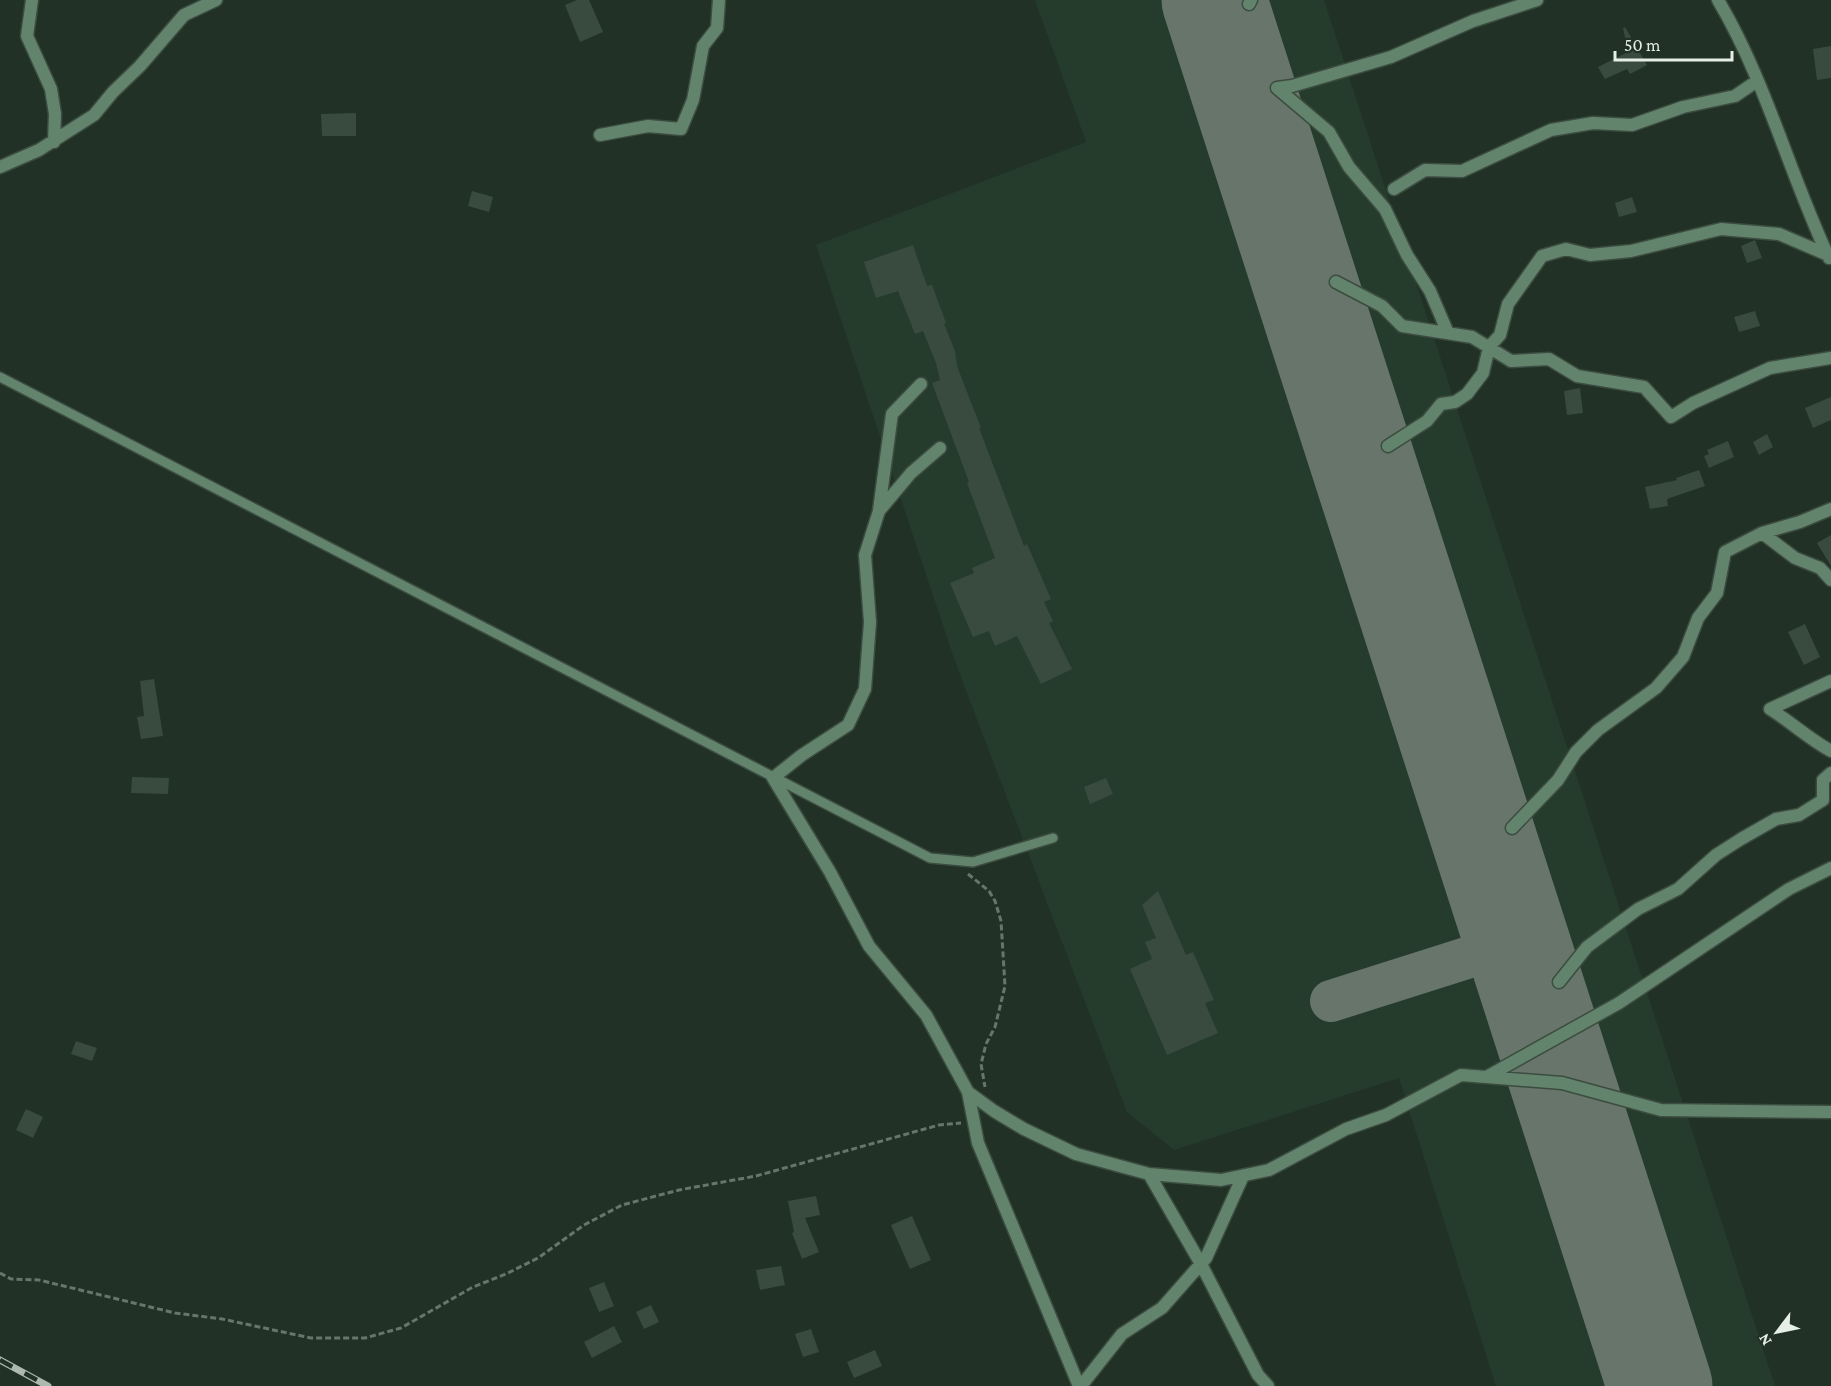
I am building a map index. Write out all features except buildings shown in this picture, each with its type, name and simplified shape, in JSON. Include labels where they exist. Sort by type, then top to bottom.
[{"type":"street","points":[[32,0],[27,36],[51,89],[55,114],[54,142]]},
{"type":"street","points":[[0,167],[54,142],[94,115],[184,15],[216,0]]},
{"type":"street","points":[[600,135],[648,126],[681,129],[693,100],[703,46],[717,28],[719,0]]},
{"type":"street","points":[[1448,333],[1430,291],[1407,255],[1385,209],[1349,167],[1329,132],[1277,88],[1292,86],[1390,57],[1473,21],[1537,0]]},
{"type":"street","points":[[1718,0],[1731,23],[1770,111],[1811,219],[1829,258]]},
{"type":"street","points":[[1394,189],[1425,170],[1462,171],[1551,130],[1593,123],[1632,124],[1683,107],[1736,96],[1757,81]]},
{"type":"street","points":[[1388,446],[1427,421],[1441,404],[1455,402],[1467,394],[1483,373],[1489,347],[1500,334],[1508,304],[1542,256],[1566,249],[1590,255],[1631,251],[1721,229],[1779,234],[1829,258]]},
{"type":"street","points":[[1336,282],[1382,306],[1402,326],[1472,337],[1511,361],[1549,359],[1577,376],[1644,387],[1671,417],[1693,403],[1770,368],[1831,358]]},
{"type":"street","points":[[921,384],[892,414],[879,511],[866,555],[870,622],[865,689],[848,725],[772,778],[830,872],[869,946],[926,1015],[968,1092],[978,1143],[1080,1386],[1122,1334],[1162,1308],[1206,1258],[1243,1176]]},
{"type":"street","points":[[879,511],[911,473],[940,447]]},
{"type":"street","points":[[1512,828],[1558,780],[1576,752],[1598,730],[1656,688],[1683,657],[1698,618],[1717,593],[1725,552],[1762,533],[1800,522],[1831,509]]},
{"type":"street","points":[[1762,533],[1795,558],[1820,568],[1831,580]]},
{"type":"street","points":[[1831,681],[1770,709],[1790,721],[1813,741],[1831,751]]},
{"type":"street","points":[[1559,982],[1587,947],[1638,909],[1678,889],[1716,855],[1776,819],[1799,815],[1822,800],[1823,780],[1831,773]]},
{"type":"street","points":[[1487,1077],[1619,1003],[1789,889],[1831,868]]},
{"type":"street","points":[[968,1092],[993,1111],[1024,1129],[1076,1154],[1149,1174],[1221,1180],[1269,1170],[1346,1129],[1386,1115],[1461,1075],[1562,1083],[1661,1110],[1831,1112]]},
{"type":"street","points":[[1149,1174],[1200,1264],[1258,1375],[1268,1386]]},
{"type":"lane","points":[[0,377],[930,858],[973,862],[1053,837]]},
{"type":"path","points":[[947,860],[989,891],[995,901],[1001,921],[1005,986],[995,1027],[986,1044],[981,1064],[986,1092],[993,1111]]},
{"type":"path","points":[[0,1274],[11,1279],[39,1280],[175,1313],[222,1319],[311,1338],[365,1338],[402,1328],[473,1287],[506,1274],[538,1257],[584,1225],[622,1205],[679,1190],[756,1176],[939,1125],[973,1124]]},
{"type":"shaded area","points":[[1035,0],[1324,0],[1775,1386],[1496,1386],[1399,1078],[1174,1150],[1127,1112],[957,667],[816,245],[1086,142]]},
{"type":"taxiway","points":[[1331,1001],[1517,942]]},
{"type":"runway","points":[[1214,0],[1660,1386]]},
{"type":"railway","points":[[0,1360],[48,1386]]}]
